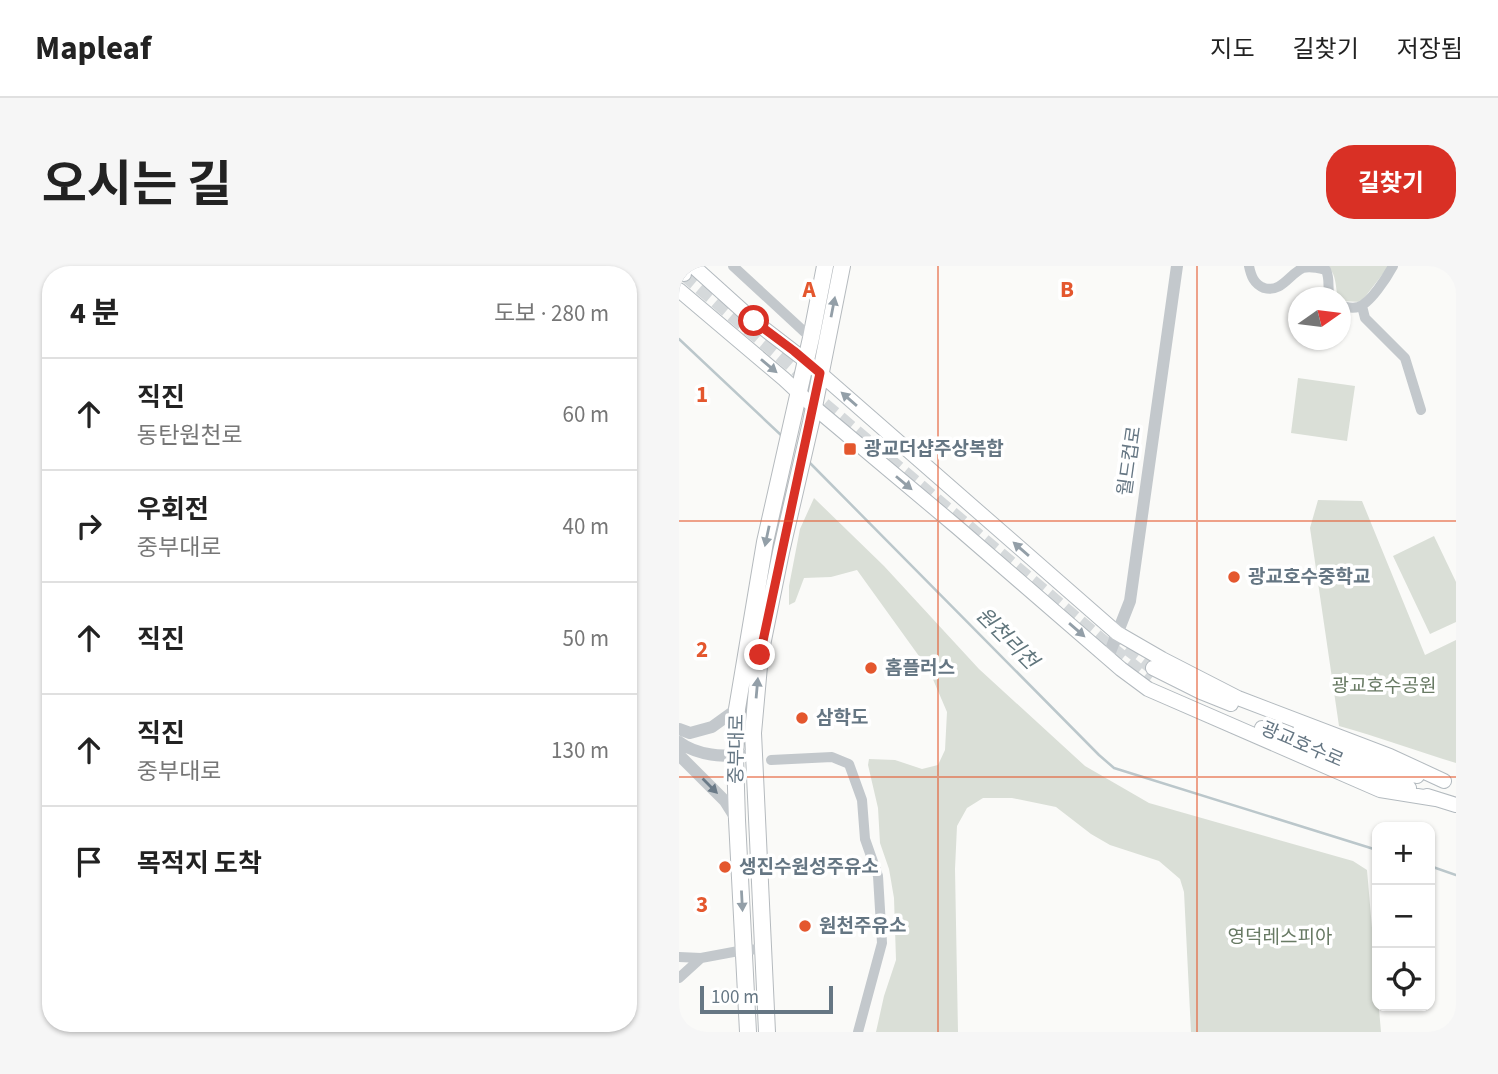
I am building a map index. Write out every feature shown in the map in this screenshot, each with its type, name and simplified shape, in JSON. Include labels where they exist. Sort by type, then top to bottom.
[{"type":"main road","points":[[797,399],[825,266]]},
{"type":"main road","points":[[813,415],[842,266]]},
{"type":"main road","points":[[685,270],[806,360],[1117,633],[1238,698],[1390,756],[1450,783]]},
{"type":"main road","points":[[679,290],[813,415],[957,527],[1121,669],[1148,688],[1380,790],[1436,799]]},
{"type":"main road","name":"중부대로","points":[[748,1032],[737,820],[737,709],[765,542],[797,399]]},
{"type":"main road","name":"중부대로","points":[[767,1032],[754,748],[760,655],[813,415]]},
{"type":"main road","name":"광교호수로","points":[[1450,783],[1386,769],[1151,674],[1227,713],[1456,805]]},
{"type":"main road","points":[[737,798],[745,798],[748,803],[752,852],[759,857]]},
{"type":"street","points":[[733,266],[811,338]]},
{"type":"street","points":[[747,280],[751,266]]},
{"type":"street","name":"월드컵로","points":[[1108,657],[1130,601],[1177,266]]},
{"type":"street","points":[[1249,266],[1251,278],[1261,287],[1272,289],[1281,286],[1303,268],[1314,266],[1326,270],[1330,278],[1329,287]]},
{"type":"street","points":[[1351,308],[1362,306],[1393,266]]},
{"type":"street","points":[[1362,306],[1365,318],[1405,358],[1421,410]]},
{"type":"street","points":[[679,729],[690,733],[712,727],[737,709]]},
{"type":"street","points":[[679,743],[706,754],[735,756],[754,748],[762,751],[771,760]]},
{"type":"street","points":[[679,755],[725,801],[737,820]]},
{"type":"street","points":[[755,776],[761,767],[771,760],[832,757],[849,764],[862,800],[865,839],[878,876],[881,943],[858,1032]]},
{"type":"street","points":[[679,957],[701,958],[763,949]]},
{"type":"street","points":[[679,978],[701,958]]},
{"type":"green space","points":[[1327,266],[1389,266],[1361,302],[1351,302],[1351,287],[1336,287]]},
{"type":"green space","points":[[1298,378],[1355,386],[1347,441],[1291,433]]},
{"type":"green space","name":"영덕레스피아","points":[[814,498],[884,566],[979,669],[1085,766],[1149,803],[1353,861],[1367,870],[1372,928],[1372,1011],[1379,1011],[1381,1032],[1191,1032],[1184,892],[1180,879],[1159,861],[1110,845],[1091,834],[1056,807],[1012,798],[983,798],[967,808],[957,826],[955,869],[958,1032],[876,1032],[896,960],[894,898],[889,869],[880,843],[878,808],[869,759],[895,760],[922,769],[938,765],[945,750],[947,712],[929,670],[857,570],[831,577],[804,578],[795,602],[789,605],[789,586],[800,529]]},
{"type":"green space","name":"광교호수공원","points":[[1318,500],[1362,501],[1425,655],[1456,640],[1456,763],[1339,726],[1310,528]]},
{"type":"green space","points":[[1434,536],[1456,582],[1456,622],[1430,634],[1393,556]]},
{"type":"waterway","name":"원천리천","points":[[679,339],[782,436]]},
{"type":"waterway","name":"원천리천","points":[[807,460],[1114,768],[1372,848]]},
{"type":"waterway","name":"원천리천","points":[[1435,868],[1456,875]]},
{"type":"tunnel","points":[[684,274],[825,394]]},
{"type":"tunnel","points":[[808,391],[1150,680]]},
{"type":"tunnel","points":[[1110,635],[1153,668]]},
{"type":"place","name":"광교더샵주상복합","points":[[850,449]]},
{"type":"place","name":"광교호수중학교","points":[[1234,577]]},
{"type":"place","name":"홈플러스","points":[[871,668]]},
{"type":"place","name":"삼학도","points":[[802,718]]},
{"type":"place","name":"생진수원성주유소","points":[[725,867]]},
{"type":"place","name":"원천주유소","points":[[805,926]]},
{"type":"route","points":[[754,321],[820,373],[760,655]]}]
